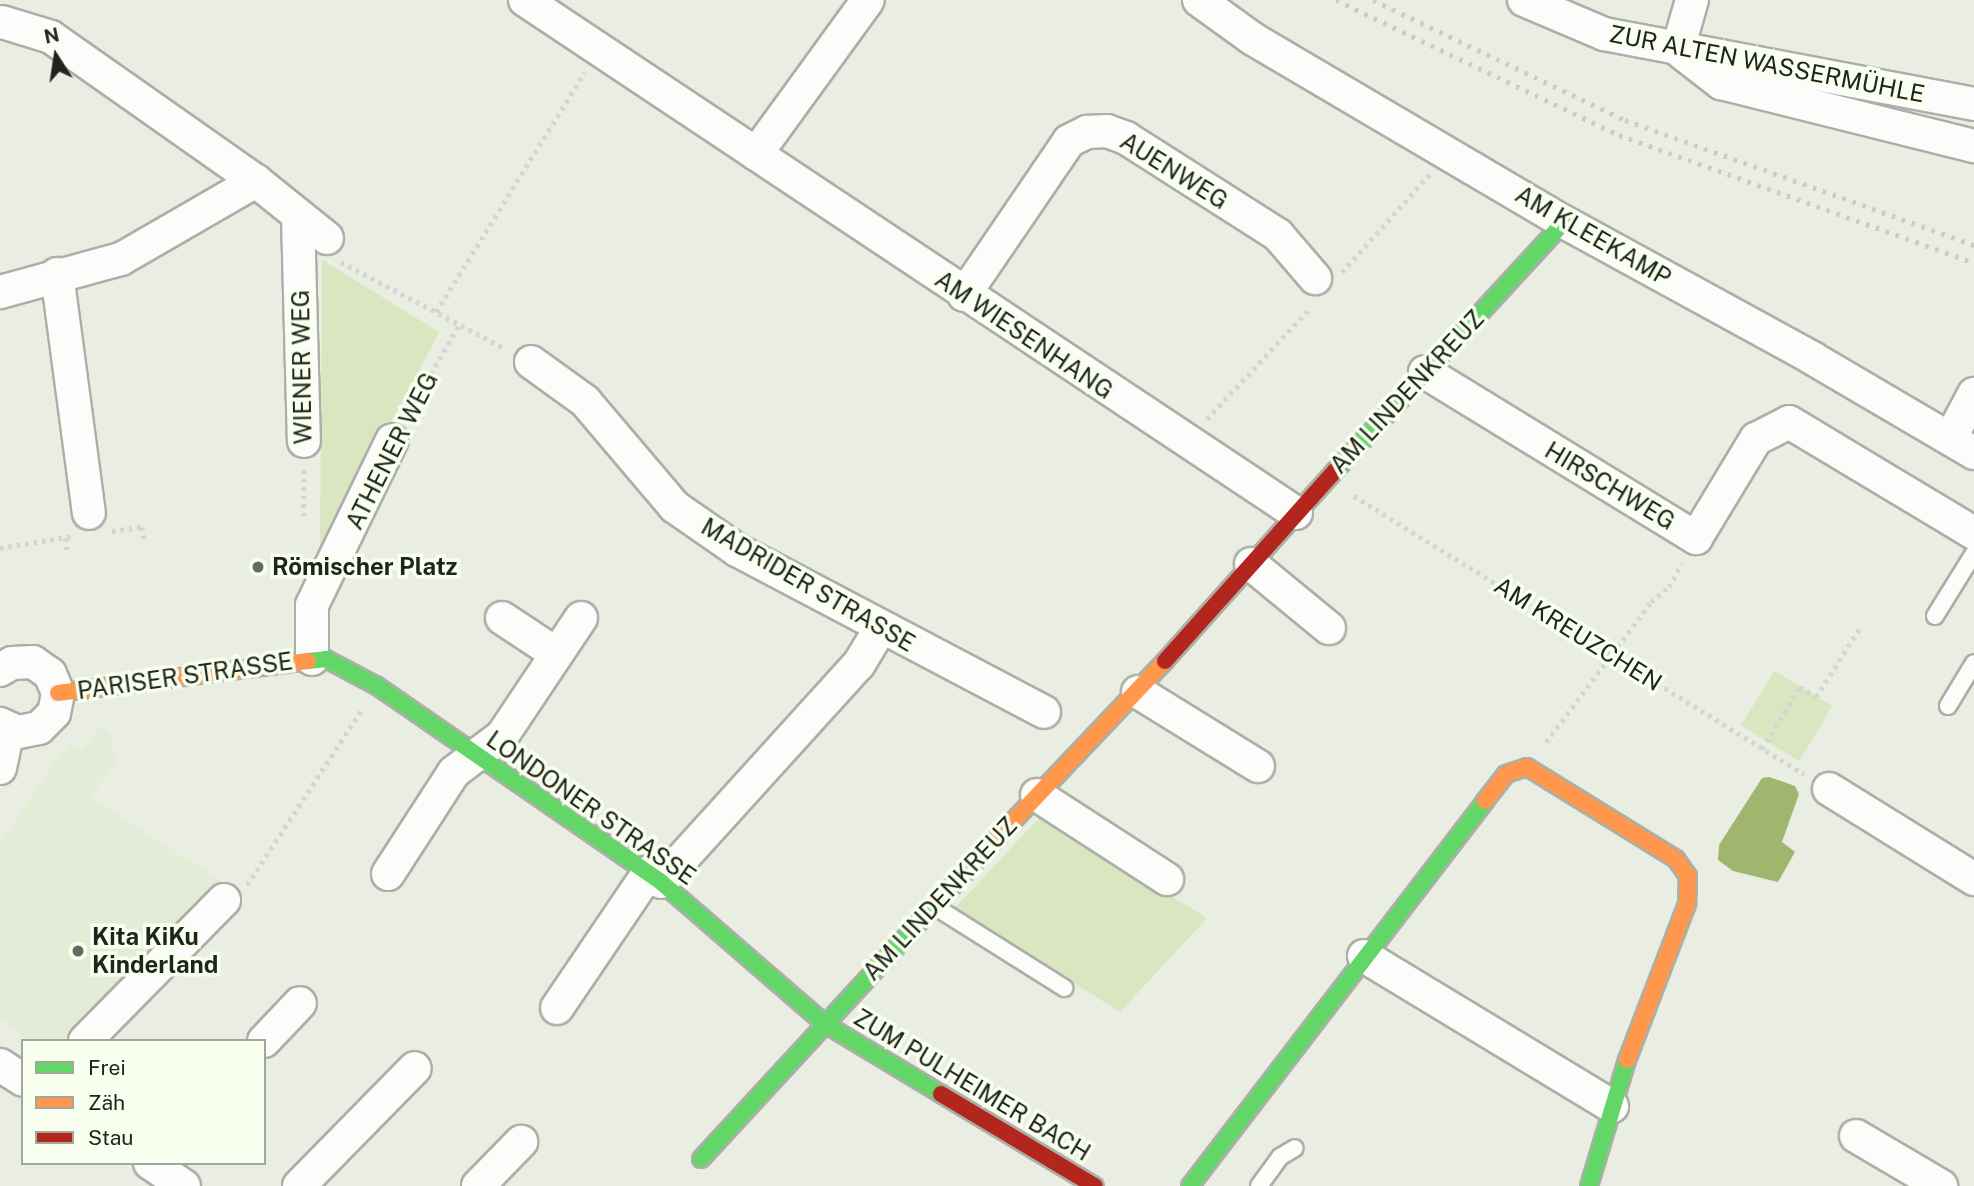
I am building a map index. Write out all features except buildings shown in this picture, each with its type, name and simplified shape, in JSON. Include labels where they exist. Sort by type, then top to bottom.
[{"type":"street","name":"AM WIESENHANG","points":[[525,0],[964,295],[1296,513]]},
{"type":"street","points":[[755,154],[868,0]]},
{"type":"street","name":"AM KLEEKAMP","points":[[1199,0],[1253,40],[1450,152],[1564,222],[1963,445],[1974,394]]},
{"type":"street","name":"ZUR ALTEN WASSERMÜHLE","points":[[1524,0],[1604,34],[1974,104]]},
{"type":"street","points":[[1692,0],[1678,49],[1721,83],[1974,146]]},
{"type":"street","points":[[2,22],[51,37],[256,181],[327,238]]},
{"type":"street","name":"AUENWEG","points":[[964,295],[1069,141],[1087,132],[1108,131],[1126,138],[1278,235],[1322,287]]},
{"type":"street","points":[[0,292],[57,274],[121,259],[256,181]]},
{"type":"street","name":"WIENER WEG","points":[[298,217],[304,441]]},
{"type":"street","name":"AM LINDENKREUZ","points":[[701,1159],[1037,794],[1138,692],[1296,513],[1564,222]]},
{"type":"street","points":[[57,274],[89,513]]},
{"type":"street","name":"MADRIDER STRASSE","points":[[530,362],[585,401],[674,507],[737,550],[880,629],[1045,712]]},
{"type":"street","name":"HIRSCHWEG","points":[[1425,372],[1696,538],[1756,439],[1789,422],[1974,533]]},
{"type":"street","name":"ATHENER WEG","points":[[312,659],[312,605],[392,440]]},
{"type":"street","points":[[1251,564],[1329,628]]},
{"type":"street","points":[[502,618],[555,653]]},
{"type":"street","points":[[388,874],[454,772],[478,757],[502,736],[555,653],[581,618]]},
{"type":"street","points":[[557,1008],[655,877],[859,664],[880,629]]},
{"type":"street","name":"LONDONER STRASSE","points":[[312,659],[326,659],[377,686],[655,877],[825,1024]]},
{"type":"street","name":"PARISER STRASSE","points":[[58,693],[312,659]]},
{"type":"street","points":[[0,768],[4,726],[39,728],[54,713],[58,693],[42,667],[4,660]]},
{"type":"street","points":[[1138,692],[1258,766]]},
{"type":"street","points":[[1190,1186],[1506,774],[1527,767],[1676,859],[1688,876],[1687,904],[1612,1106],[1589,1186]]},
{"type":"street","points":[[1829,789],[1974,879]]},
{"type":"street","name":"AM LINDENKREUZ","points":[[1037,794],[1167,879]]},
{"type":"street","points":[[87,1039],[225,900]]},
{"type":"street","points":[[1364,956],[1612,1106]]},
{"type":"street","points":[[266,1039],[300,1003]]},
{"type":"street","name":"ZUM PULHEIMER BACH","points":[[825,1024],[1095,1186]]},
{"type":"street","points":[[0,1065],[21,1079]]},
{"type":"street","points":[[299,1186],[415,1068]]},
{"type":"street","points":[[1856,1136],[1941,1186]]},
{"type":"street","points":[[478,1186],[521,1142]]},
{"type":"street","points":[[153,1165],[184,1186]]},
{"type":"lane","points":[[1935,615],[1974,553]]},
{"type":"lane","points":[[1948,706],[1974,663]]},
{"type":"lane","points":[[934,906],[1064,988]]},
{"type":"lane","points":[[1259,1186],[1280,1157],[1295,1148]]},
{"type":"path","points":[[436,312],[598,48]]},
{"type":"path","points":[[1185,442],[1322,287],[1450,152]]},
{"type":"path","points":[[327,238],[334,258],[530,362]]},
{"type":"path","name":"ATHENER WEG","points":[[392,440],[459,325]]},
{"type":"path","name":"WIENER WEG","points":[[304,441],[304,518]]},
{"type":"path","name":"AM KREUZCHEN","points":[[1327,479],[1829,789]]},
{"type":"path","points":[[142,527],[144,540]]},
{"type":"path","points":[[65,537],[67,551]]},
{"type":"path","points":[[1527,767],[1614,655],[1651,602],[1669,586],[1696,538]]},
{"type":"path","points":[[1762,749],[1800,687],[1816,696],[1861,626]]},
{"type":"path","points":[[225,900],[238,898],[377,686]]},
{"type":"shaded area","points":[[322,260],[439,332],[320,563]]},
{"type":"shaded area","points":[[1774,671],[1832,706],[1799,761],[1741,726]]},
{"type":"shaded area","name":"Kita KiKu Kinderland","points":[[99,726],[110,734],[112,750],[118,758],[91,797],[222,882],[71,1039],[27,1039],[0,1019],[0,843],[69,743],[83,750]]},
{"type":"shaded area","points":[[1769,777],[1795,786],[1799,794],[1782,842],[1795,852],[1778,882],[1733,871],[1718,860],[1719,845],[1762,778]]},
{"type":"shaded area","points":[[1040,817],[1207,918],[1120,1012],[955,908]]},
{"type":"railway","points":[[1336,0],[1619,135],[1974,263]]},
{"type":"railway","points":[[1373,0],[1625,120],[1974,245]]},
{"type":"traffic: fast","points":[[1336,470],[1564,222]]},
{"type":"traffic: fast","points":[[308,661],[326,659],[377,686],[661,882],[825,1024],[941,1094]]},
{"type":"traffic: fast","points":[[1190,1186],[1485,801]]},
{"type":"traffic: fast","points":[[701,1159],[998,837]]},
{"type":"traffic: fast","points":[[1589,1186],[1627,1060]]},
{"type":"traffic: slow","points":[[58,693],[308,661]]},
{"type":"traffic: slow","points":[[998,837],[1165,661]]},
{"type":"traffic: slow","points":[[1485,801],[1506,774],[1527,767],[1676,859],[1688,876],[1687,904],[1627,1060]]},
{"type":"traffic: jam","points":[[1165,661],[1336,470]]},
{"type":"traffic: jam","points":[[941,1094],[1095,1186]]},
{"type":"place","name":"Römischer Platz","points":[[258,567]]},
{"type":"place","name":"Kita KiKu Kinderland","points":[[78,951]]}]
